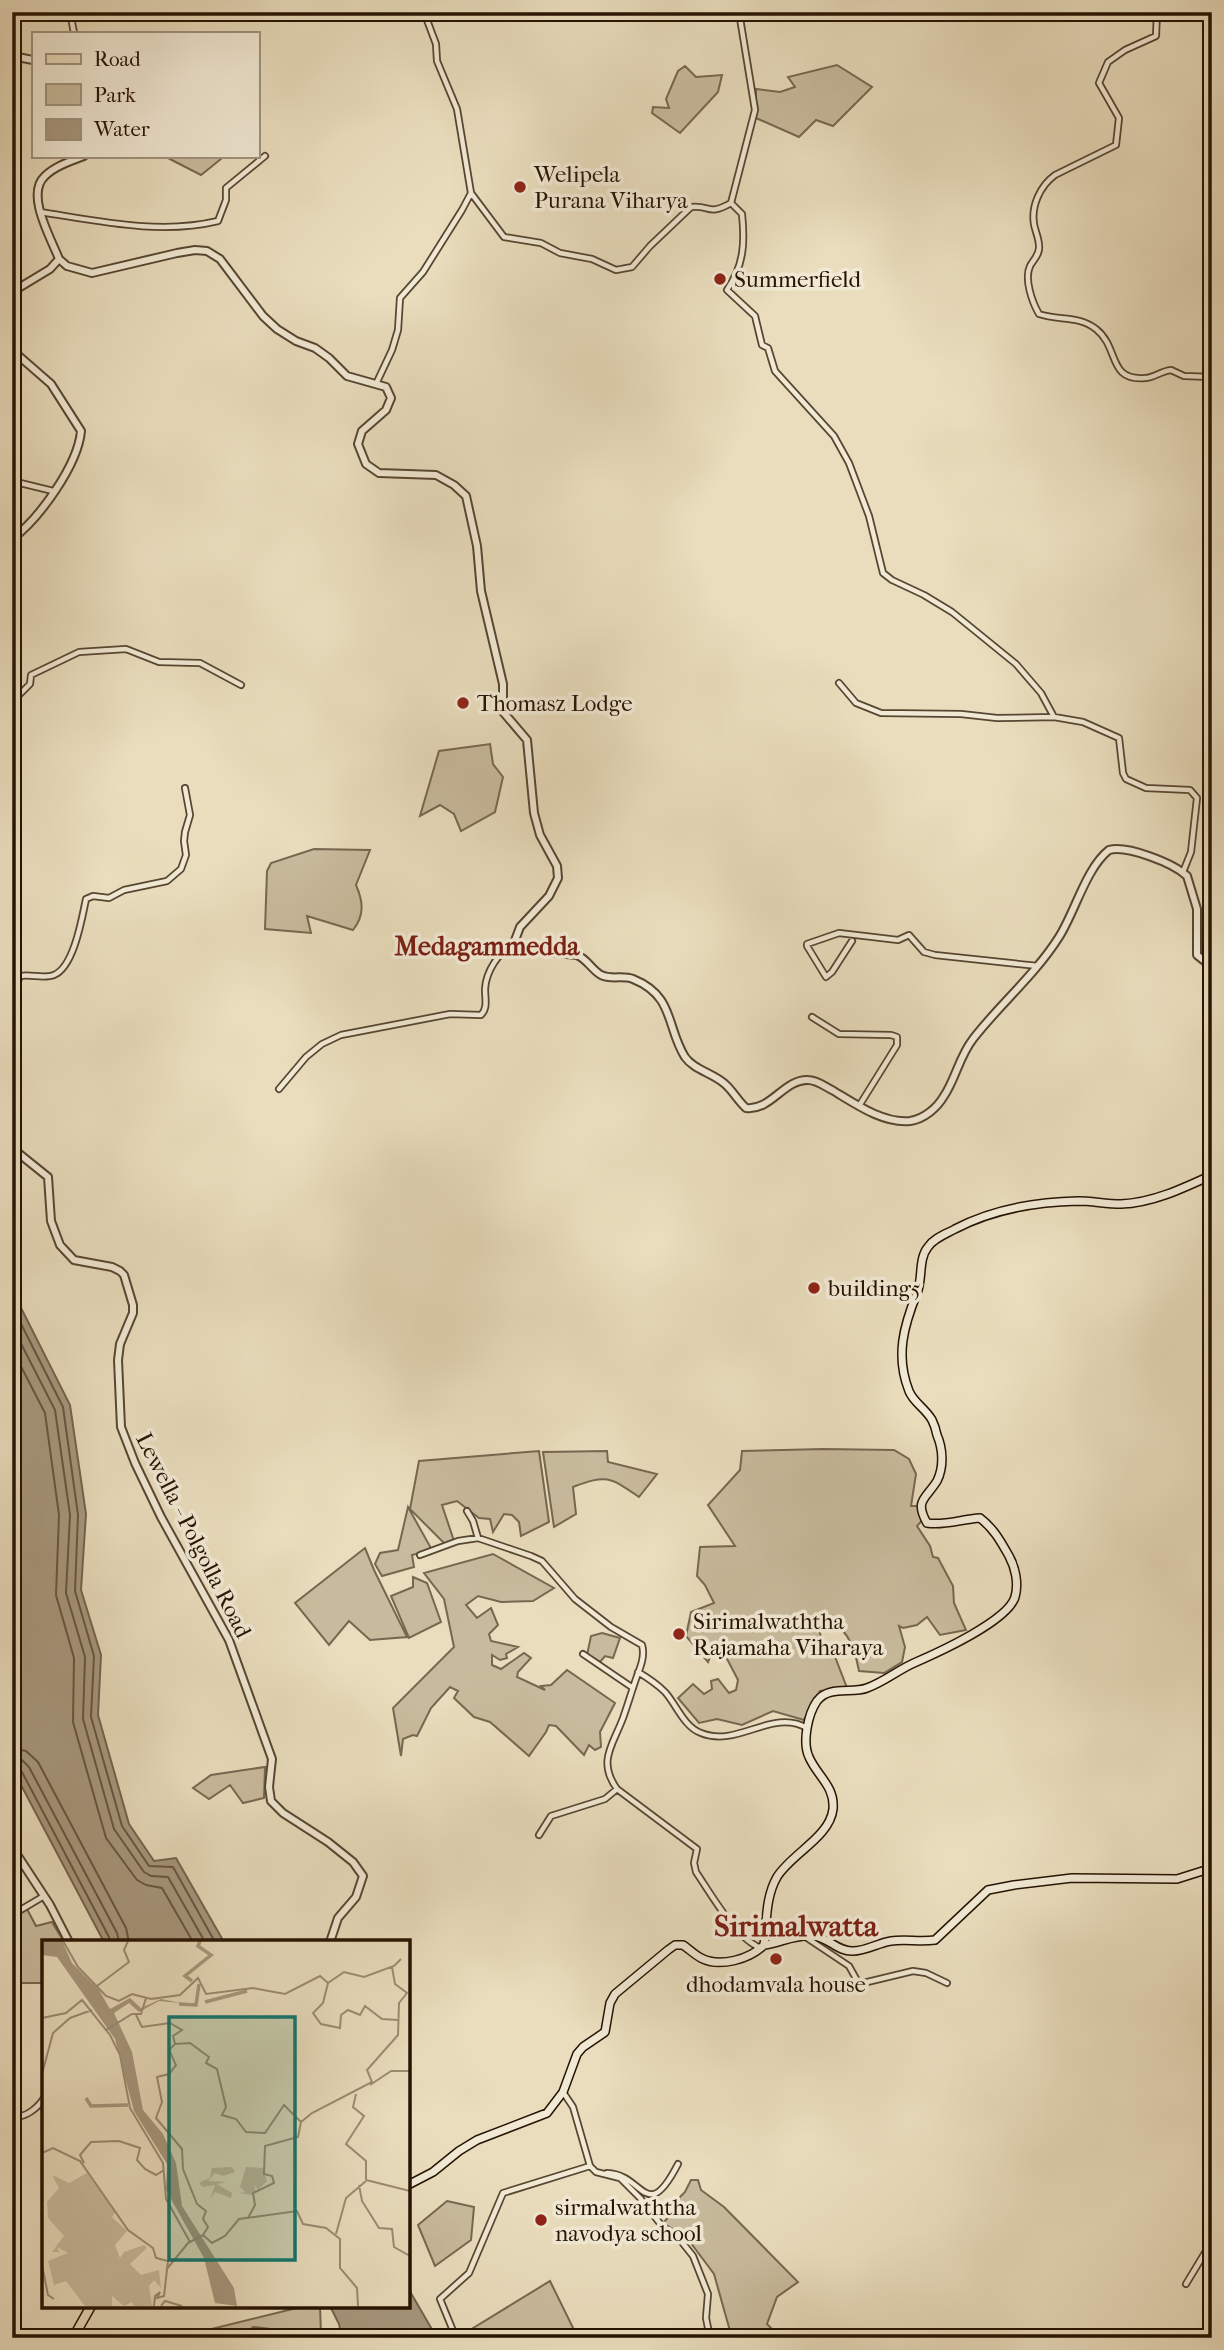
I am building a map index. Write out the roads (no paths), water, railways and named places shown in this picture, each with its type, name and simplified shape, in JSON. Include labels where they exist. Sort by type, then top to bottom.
[{"type":"main road","points":[[762,1946],[769,1897],[776,1880],[785,1866],[820,1834],[833,1812],[830,1789],[807,1753],[808,1728],[817,1702],[825,1694],[866,1689],[957,1644],[999,1616],[1014,1599],[1017,1580],[996,1531],[980,1518],[958,1519],[939,1525],[927,1522],[920,1511],[922,1500],[937,1480],[942,1462],[941,1445],[932,1419],[909,1392],[901,1353],[904,1324],[921,1283],[927,1247],[940,1237],[995,1211],[1038,1203],[1080,1201],[1121,1204],[1146,1200],[1185,1188],[1212,1175]]},
{"type":"main road","points":[[410,2184],[433,2172],[477,2140],[547,2113],[564,2092],[577,2054],[583,2046],[605,2032],[610,2003],[615,1994],[675,1945],[683,1945],[702,1959],[716,1962],[750,1956],[762,1946],[803,1936],[824,1938],[842,1949],[853,1951],[888,1941],[934,1940],[988,1890],[1072,1878],[1177,1879],[1211,1867]]},
{"type":"main road","points":[[73,2338],[90,2308]]},
{"type":"street","points":[[70,12],[74,32]]},
{"type":"street","points":[[425,12],[436,44],[437,61],[457,109],[471,193],[504,237],[541,243],[560,253],[592,259],[616,270],[632,267],[691,207],[718,211],[731,203],[755,110],[738,12]]},
{"type":"street","points":[[1157,12],[1156,36],[1125,50],[1108,62],[1099,83],[1119,118],[1116,145],[1055,175],[1040,190],[1032,214],[1039,252],[1029,268],[1030,291],[1039,314],[1083,321],[1105,338],[1119,372],[1124,376],[1144,379],[1171,370],[1184,376],[1212,377]]},
{"type":"street","points":[[12,57],[32,60]]},
{"type":"street","points":[[40,212],[139,227],[197,226],[218,221],[226,200],[226,188],[265,156]]},
{"type":"street","points":[[80,158],[46,174],[36,192],[40,212],[59,259],[68,266],[92,273],[177,253],[207,251],[220,259],[262,316],[277,329],[296,341],[315,348],[346,376],[386,387],[391,398],[386,410],[362,431],[358,444],[366,464],[379,472],[436,475],[454,485],[466,496],[477,546],[481,591],[503,684],[503,698],[498,706],[527,740],[534,813],[540,835],[557,866],[558,878],[549,896],[520,927],[514,943],[506,948],[491,968],[485,989],[486,1009],[481,1015],[450,1014],[341,1035],[322,1044],[279,1089]]},
{"type":"street","points":[[376,384],[395,340],[400,298],[423,272],[471,193]]},
{"type":"street","points":[[731,203],[742,214],[745,247],[733,282],[727,290],[755,316],[762,345],[768,348],[775,371],[834,436],[849,463],[869,516],[883,573],[952,612],[1016,664],[1041,693],[1054,717]]},
{"type":"street","points":[[12,292],[50,269],[59,259]]},
{"type":"street","points":[[12,350],[51,384],[80,431],[80,440],[72,458],[40,512],[12,539]]},
{"type":"street","points":[[12,481],[53,491]]},
{"type":"street","points":[[12,706],[15,699],[30,684],[31,675],[79,652],[125,649],[159,662],[200,663],[241,685]]},
{"type":"street","points":[[839,684],[856,703],[881,713],[961,714],[996,718],[1054,717],[1083,722],[1116,735],[1126,779],[1155,789],[1181,788],[1194,793],[1198,805],[1191,852],[1183,872]]},
{"type":"street","points":[[12,996],[20,976],[52,976],[62,970],[78,938],[86,899],[93,896],[109,898],[124,890],[167,881],[181,869],[186,855],[185,832],[191,815],[185,788]]},
{"type":"street","points":[[514,943],[527,950],[577,955],[583,957],[603,976],[632,978],[646,986],[665,1006],[687,1059],[724,1082],[746,1108],[761,1106],[804,1079],[816,1081],[871,1113],[901,1121],[910,1121],[928,1114],[946,1093],[956,1066],[974,1038],[1039,966],[1068,923],[1090,876],[1109,850],[1119,848],[1157,859],[1183,872],[1190,882],[1197,909],[1197,955],[1212,967]]},
{"type":"street","points":[[852,941],[826,977],[807,946],[839,933],[898,940],[909,934],[924,952],[934,955],[1039,966]]},
{"type":"street","points":[[812,1017],[839,1034],[897,1037],[897,1045],[859,1106]]},
{"type":"street","name":"Lewella - Polgolla Road","points":[[12,1148],[48,1177],[53,1230],[66,1254],[83,1263],[112,1267],[124,1275],[133,1313],[120,1344],[117,1384],[121,1427],[135,1463],[161,1517],[229,1640],[272,1759],[269,1787],[271,1801],[283,1813],[353,1862],[363,1876],[356,1897],[338,1917],[331,1940]]},
{"type":"street","points":[[467,1511],[478,1538]]},
{"type":"street","points":[[420,1555],[458,1541],[478,1538],[542,1562],[575,1599],[611,1627],[642,1645],[644,1652],[639,1672],[608,1753],[607,1766],[611,1780],[618,1789],[696,1849],[696,1872],[751,1945],[762,1946]]},
{"type":"street","points":[[583,1654],[633,1688]]},
{"type":"street","points":[[639,1672],[666,1693],[699,1733],[714,1736],[743,1733],[775,1721],[796,1721],[808,1728]]},
{"type":"street","points":[[539,1835],[551,1816],[605,1799],[618,1789]]},
{"type":"street","points":[[12,1847],[44,1895],[68,1940]]},
{"type":"street","points":[[12,1915],[44,1895]]},
{"type":"street","points":[[803,1936],[849,1966],[859,1984],[913,1971],[926,1973],[947,1983]]},
{"type":"street","points":[[564,2092],[573,2107],[590,2166],[596,2172],[620,2178],[660,2224],[681,2241],[693,2256],[708,2294],[706,2318],[710,2338]]},
{"type":"street","points":[[12,2117],[21,2118],[42,2101]]},
{"type":"street","points":[[596,2172],[616,2173],[652,2195],[661,2191],[678,2164]]},
{"type":"street","points":[[456,2338],[440,2300],[469,2273],[503,2193],[590,2166]]},
{"type":"street","points":[[1186,2284],[1212,2241]]},
{"type":"water","points":[[12,1290],[70,1405],[86,1514],[81,1590],[101,1655],[98,1715],[129,1824],[154,1861],[176,1858],[223,1940],[103,1940],[12,1768]]},
{"type":"water","points":[[410,2291],[437,2338],[342,2338],[331,2308],[410,2308]]},
{"type":"place","name":"Welipela Purana Viharya","points":[[520,187]]},
{"type":"place","name":"Summerfield","points":[[720,279]]},
{"type":"place","name":"Thomasz Lodge","points":[[463,703]]},
{"type":"place","name":"building5","points":[[814,1288]]},
{"type":"place","name":"Sirimalwaththa Rajamaha Viharaya","points":[[679,1634]]},
{"type":"place","name":"dhodamvala house","points":[[776,1959]]},
{"type":"place","name":"sirmalwaththa navodya school","points":[[541,2220]]},
{"type":"district","name":"Medagammedda","points":[[487,946]]},
{"type":"district","name":"Sirimalwatta","points":[[796,1926]]}]
